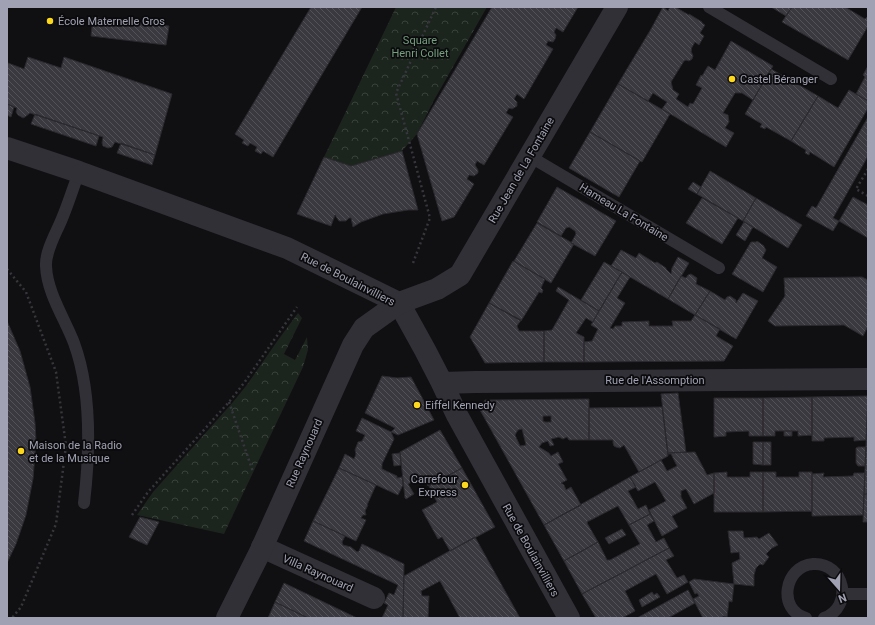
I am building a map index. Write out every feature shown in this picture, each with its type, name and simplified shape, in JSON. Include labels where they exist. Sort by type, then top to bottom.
[{"type":"street","name":"Rue Jean de La Fontaine","points":[[399,303],[437,289],[460,275],[617,7]]},
{"type":"street","name":"Rue de Boulainvilliers","points":[[7,148],[79,172],[287,248],[399,303],[423,346],[457,415],[569,618]]},
{"type":"street","name":"Rue Raynouard","points":[[227,618],[262,547],[353,345],[364,328],[399,303]]},
{"type":"street","name":"Rue de l'Assomption","points":[[442,383],[868,379]]},
{"type":"street","name":"Villa Raynouard","points":[[262,547],[374,598]]},
{"type":"lane","points":[[709,7],[831,79]]},
{"type":"lane","name":"Hameau La Fontaine","points":[[529,156],[719,268]]},
{"type":"lane","points":[[79,172],[47,255],[45,265],[49,283],[74,344],[82,374],[88,409],[87,476],[84,503]]},
{"type":"lane","points":[[803,618],[795,612],[790,604],[787,596],[788,586],[791,577],[797,570],[814,564],[823,565],[832,569],[842,584],[843,594],[841,602],[836,610],[824,618]]},
{"type":"lane","points":[[843,594],[868,594]]},
{"type":"path","points":[[413,263],[430,218],[396,93],[436,7]]},
{"type":"path","points":[[868,169],[856,189],[868,196]]},
{"type":"path","points":[[7,269],[26,292],[56,372],[66,446],[56,524],[21,607],[12,618]]},
{"type":"path","points":[[132,515],[148,492],[244,384],[297,307]]},
{"type":"path","points":[[229,402],[254,472]]},
{"type":"green space","name":"Square Henri Collet","points":[[396,7],[487,7],[433,102],[417,134],[402,151],[351,166],[324,157]]},
{"type":"green space","points":[[298,313],[302,318],[284,354],[295,360],[307,337],[308,350],[303,367],[224,534],[137,515],[153,492],[246,386]]},
{"type":"building","points":[[311,7],[362,7],[273,157],[263,151],[261,154],[255,151],[257,147],[250,143],[248,146],[242,143],[244,140],[235,134]]},
{"type":"building","points":[[492,7],[578,7],[563,32],[556,28],[554,32],[556,35],[555,39],[553,42],[548,41],[546,45],[553,49],[524,99],[517,94],[514,99],[517,102],[517,106],[512,109],[509,108],[506,113],[513,117],[484,165],[477,161],[475,165],[478,173],[474,176],[469,175],[467,179],[474,184],[454,217],[442,221],[417,134]]},
{"type":"building","name":"Castel Béranger","points":[[663,7],[668,11],[670,7],[675,7],[689,14],[705,25],[700,33],[704,36],[699,45],[695,42],[691,49],[693,56],[692,59],[689,61],[684,61],[671,82],[673,90],[679,94],[676,99],[688,107],[690,103],[693,104],[702,88],[696,85],[701,75],[702,76],[708,66],[715,70],[731,41],[773,66],[753,100],[742,93],[735,93],[723,113],[728,115],[729,122],[725,128],[734,133],[726,147],[662,109],[667,102],[653,93],[648,101],[618,84]]},
{"type":"building","points":[[771,7],[792,7],[786,16]]},
{"type":"building","points":[[792,7],[845,7],[865,19],[868,16],[868,26],[848,60],[782,22]]},
{"type":"building","points":[[93,17],[169,26],[166,45],[91,36]]},
{"type":"building","points":[[28,57],[61,68],[64,57],[172,94],[155,155],[115,142],[112,147],[108,148],[103,146],[103,137],[30,113],[23,118],[18,115],[16,112],[17,108],[7,104],[7,67],[8,63],[24,69]]},
{"type":"building","points":[[868,66],[868,101],[856,94],[865,77],[863,75]]},
{"type":"building","points":[[771,69],[818,96],[791,141],[766,127],[765,129],[760,127],[762,124],[745,114]]},
{"type":"building","points":[[618,84],[670,114],[642,162],[590,132]]},
{"type":"building","points":[[849,90],[868,101],[868,108],[834,167],[810,152],[809,155],[805,153],[806,150],[791,141],[818,96],[838,108]]},
{"type":"building","points":[[7,104],[14,107],[11,117],[7,115]]},
{"type":"building","points":[[35,114],[99,136],[96,146],[31,124]]},
{"type":"building","points":[[868,117],[868,156],[833,218],[839,221],[833,231],[806,216],[812,206],[816,208]]},
{"type":"building","points":[[590,132],[640,161],[619,197],[569,168]]},
{"type":"building","points":[[121,143],[155,155],[152,165],[117,153]]},
{"type":"building","points":[[402,151],[418,210],[383,214],[361,222],[353,227],[351,218],[346,221],[339,221],[335,215],[331,226],[297,214],[324,157],[351,166]]},
{"type":"building","points":[[710,171],[756,198],[743,221],[697,194]]},
{"type":"building","points":[[693,182],[701,187],[697,194],[688,189]]},
{"type":"building","points":[[557,187],[616,221],[595,256],[571,243],[576,234],[575,231],[569,227],[566,228],[561,236],[537,222]]},
{"type":"building","points":[[853,197],[868,205],[868,238],[839,221]]},
{"type":"building","points":[[702,198],[738,218],[722,244],[686,223]]},
{"type":"building","points":[[756,198],[802,225],[788,248],[743,221]]},
{"type":"building","points":[[744,222],[753,227],[745,241],[736,235]]},
{"type":"building","points":[[537,223],[574,244],[551,283],[514,261]]},
{"type":"building","points":[[757,241],[764,246],[766,250],[762,258],[777,267],[763,292],[732,274],[751,242]]},
{"type":"building","points":[[621,250],[636,258],[639,253],[655,263],[657,262],[666,268],[671,274],[672,268],[678,257],[689,263],[668,299],[611,266]]},
{"type":"building","points":[[513,261],[545,279],[541,288],[543,290],[542,293],[539,292],[521,321],[489,303]]},
{"type":"building","points":[[604,262],[622,272],[599,311],[581,300]]},
{"type":"building","points":[[622,272],[630,277],[617,298],[625,303],[610,328],[613,329],[615,326],[622,326],[622,322],[649,321],[649,326],[673,326],[672,321],[691,321],[695,315],[720,329],[716,336],[733,346],[724,361],[584,362],[584,342],[592,341],[598,329],[591,325]]},
{"type":"building","points":[[691,274],[697,278],[696,284],[710,291],[695,315],[668,299],[681,276],[686,278]]},
{"type":"building","points":[[862,277],[868,280],[868,326],[863,336],[844,325],[775,326],[768,321],[785,296],[784,278]]},
{"type":"building","points":[[558,287],[599,311],[593,322],[586,318],[576,333],[584,337],[584,362],[544,362],[544,331],[552,330],[569,300],[556,291]]},
{"type":"building","points":[[710,291],[725,300],[730,296],[736,300],[736,303],[743,293],[758,301],[736,339],[695,315]]},
{"type":"building","points":[[489,303],[521,320],[517,326],[519,331],[544,331],[544,362],[485,363],[470,337]]},
{"type":"building","name":"Maison de la Radio et de la Musique","points":[[7,321],[20,351],[30,387],[36,441],[33,479],[26,515],[16,544],[7,563]]},
{"type":"building","points":[[382,376],[397,378],[411,377],[434,420],[398,435],[391,432],[395,428],[365,413]]},
{"type":"building","points":[[678,393],[686,452],[668,453],[661,394]]},
{"type":"building","points":[[868,396],[868,494],[864,494]]},
{"type":"building","points":[[868,396],[866,440],[854,441],[854,437],[824,438],[824,441],[812,441],[812,397]]},
{"type":"building","points":[[812,397],[812,435],[798,436],[798,431],[775,431],[775,436],[763,436],[763,398]]},
{"type":"building","points":[[714,398],[763,398],[763,436],[749,436],[749,431],[726,432],[726,436],[714,437]]},
{"type":"building","points":[[589,399],[589,440],[569,440],[567,437],[563,439],[559,437],[551,439],[554,445],[550,446],[548,441],[542,443],[539,447],[551,456],[558,452],[563,462],[558,464],[567,480],[561,483],[564,485],[566,490],[571,487],[581,505],[544,525],[480,410],[485,400]],"holes":[[[543,416],[551,416],[551,422],[543,421]],[[522,429],[526,445],[520,446],[515,435],[518,430]]]},
{"type":"building","points":[[662,407],[668,456],[639,472],[624,445],[620,448],[614,446],[613,440],[589,440],[589,408]]},
{"type":"building","points":[[362,418],[391,432],[394,439],[382,464],[382,469],[397,476],[397,478],[402,477],[403,485],[398,495],[339,468],[345,454],[354,459],[358,442],[362,441],[365,435],[356,431]]},
{"type":"building","points":[[440,430],[462,468],[428,486],[423,476],[408,484],[414,494],[406,499],[400,452]]},
{"type":"building","points":[[784,431],[792,431],[792,436],[784,436]]},
{"type":"building","points":[[753,442],[763,442],[763,465],[753,464]]},
{"type":"building","points":[[763,442],[771,442],[771,465],[763,465]]},
{"type":"building","points":[[866,447],[865,466],[858,466],[856,463],[856,448]]},
{"type":"building","points":[[695,452],[707,475],[714,473],[714,493],[694,504],[686,489],[681,491],[681,497],[687,508],[672,516],[678,527],[662,536],[649,510],[666,501],[655,482],[638,491],[630,477],[661,460],[667,471],[677,466],[671,454],[668,453]]},
{"type":"building","points":[[400,453],[401,465],[394,466],[392,454]]},
{"type":"building","points":[[339,468],[376,485],[365,511],[366,515],[363,515],[361,518],[366,520],[356,541],[313,521]]},
{"type":"building","points":[[462,468],[495,527],[450,551],[442,537],[438,539],[422,510],[437,502],[429,486]]},
{"type":"building","points":[[727,472],[727,477],[750,477],[750,472],[763,472],[763,512],[714,512],[714,473]]},
{"type":"building","points":[[763,472],[776,472],[776,477],[799,477],[799,472],[812,472],[812,511],[763,512]]},
{"type":"building","points":[[824,473],[823,477],[853,476],[854,473],[865,473],[863,515],[812,516],[812,474]]},
{"type":"building","points":[[630,477],[636,487],[628,491],[638,509],[646,505],[650,514],[629,525],[618,506],[588,521],[587,523],[598,542],[564,561],[544,525]]},
{"type":"building","points":[[864,494],[868,494],[868,522],[863,522]]},
{"type":"building","points":[[650,514],[654,521],[647,525],[656,542],[664,538],[669,548],[582,594],[564,561],[598,542],[607,560],[610,560],[640,544],[629,525]]},
{"type":"building","points":[[140,517],[159,522],[147,545],[129,537]]},
{"type":"building","points":[[313,521],[345,536],[342,542],[343,545],[351,547],[357,552],[362,544],[404,564],[403,618],[382,618],[388,605],[384,603],[389,593],[394,595],[398,585],[304,541]]},
{"type":"building","points":[[622,529],[626,535],[609,544],[605,538]]},
{"type":"building","points":[[728,531],[743,531],[744,538],[757,537],[759,539],[769,533],[778,545],[766,554],[769,557],[763,565],[760,564],[756,568],[754,575],[754,586],[734,584],[732,563],[740,559],[739,552],[731,553]]},
{"type":"building","points":[[475,537],[520,618],[460,618],[440,581],[421,591],[422,596],[429,596],[428,618],[403,618],[404,576]]},
{"type":"building","points":[[669,548],[674,556],[666,560],[677,578],[684,575],[688,582],[667,594],[656,574],[625,591],[635,611],[622,618],[596,618],[582,594]]},
{"type":"building","points":[[694,579],[734,584],[732,602],[729,601],[727,617],[703,618],[693,599],[699,596],[697,593],[695,594],[689,582]]},
{"type":"building","points":[[284,583],[357,618],[308,618],[275,602]]},
{"type":"building","points":[[688,590],[695,603],[668,618],[637,618]]},
{"type":"building","points":[[652,592],[654,595],[657,593],[660,597],[642,607],[639,600]]},
{"type":"building","points":[[275,602],[308,618],[268,618]]},
{"type":"place","name":"École Maternelle Gros","points":[[50,21]]},
{"type":"place","name":"Castel Béranger","points":[[732,79]]},
{"type":"place","name":"Eiffel Kennedy","points":[[417,405]]},
{"type":"place","name":"Maison de la Radio et de la Musique","points":[[21,451]]},
{"type":"place","name":"Carrefour Express","points":[[465,485]]}]
